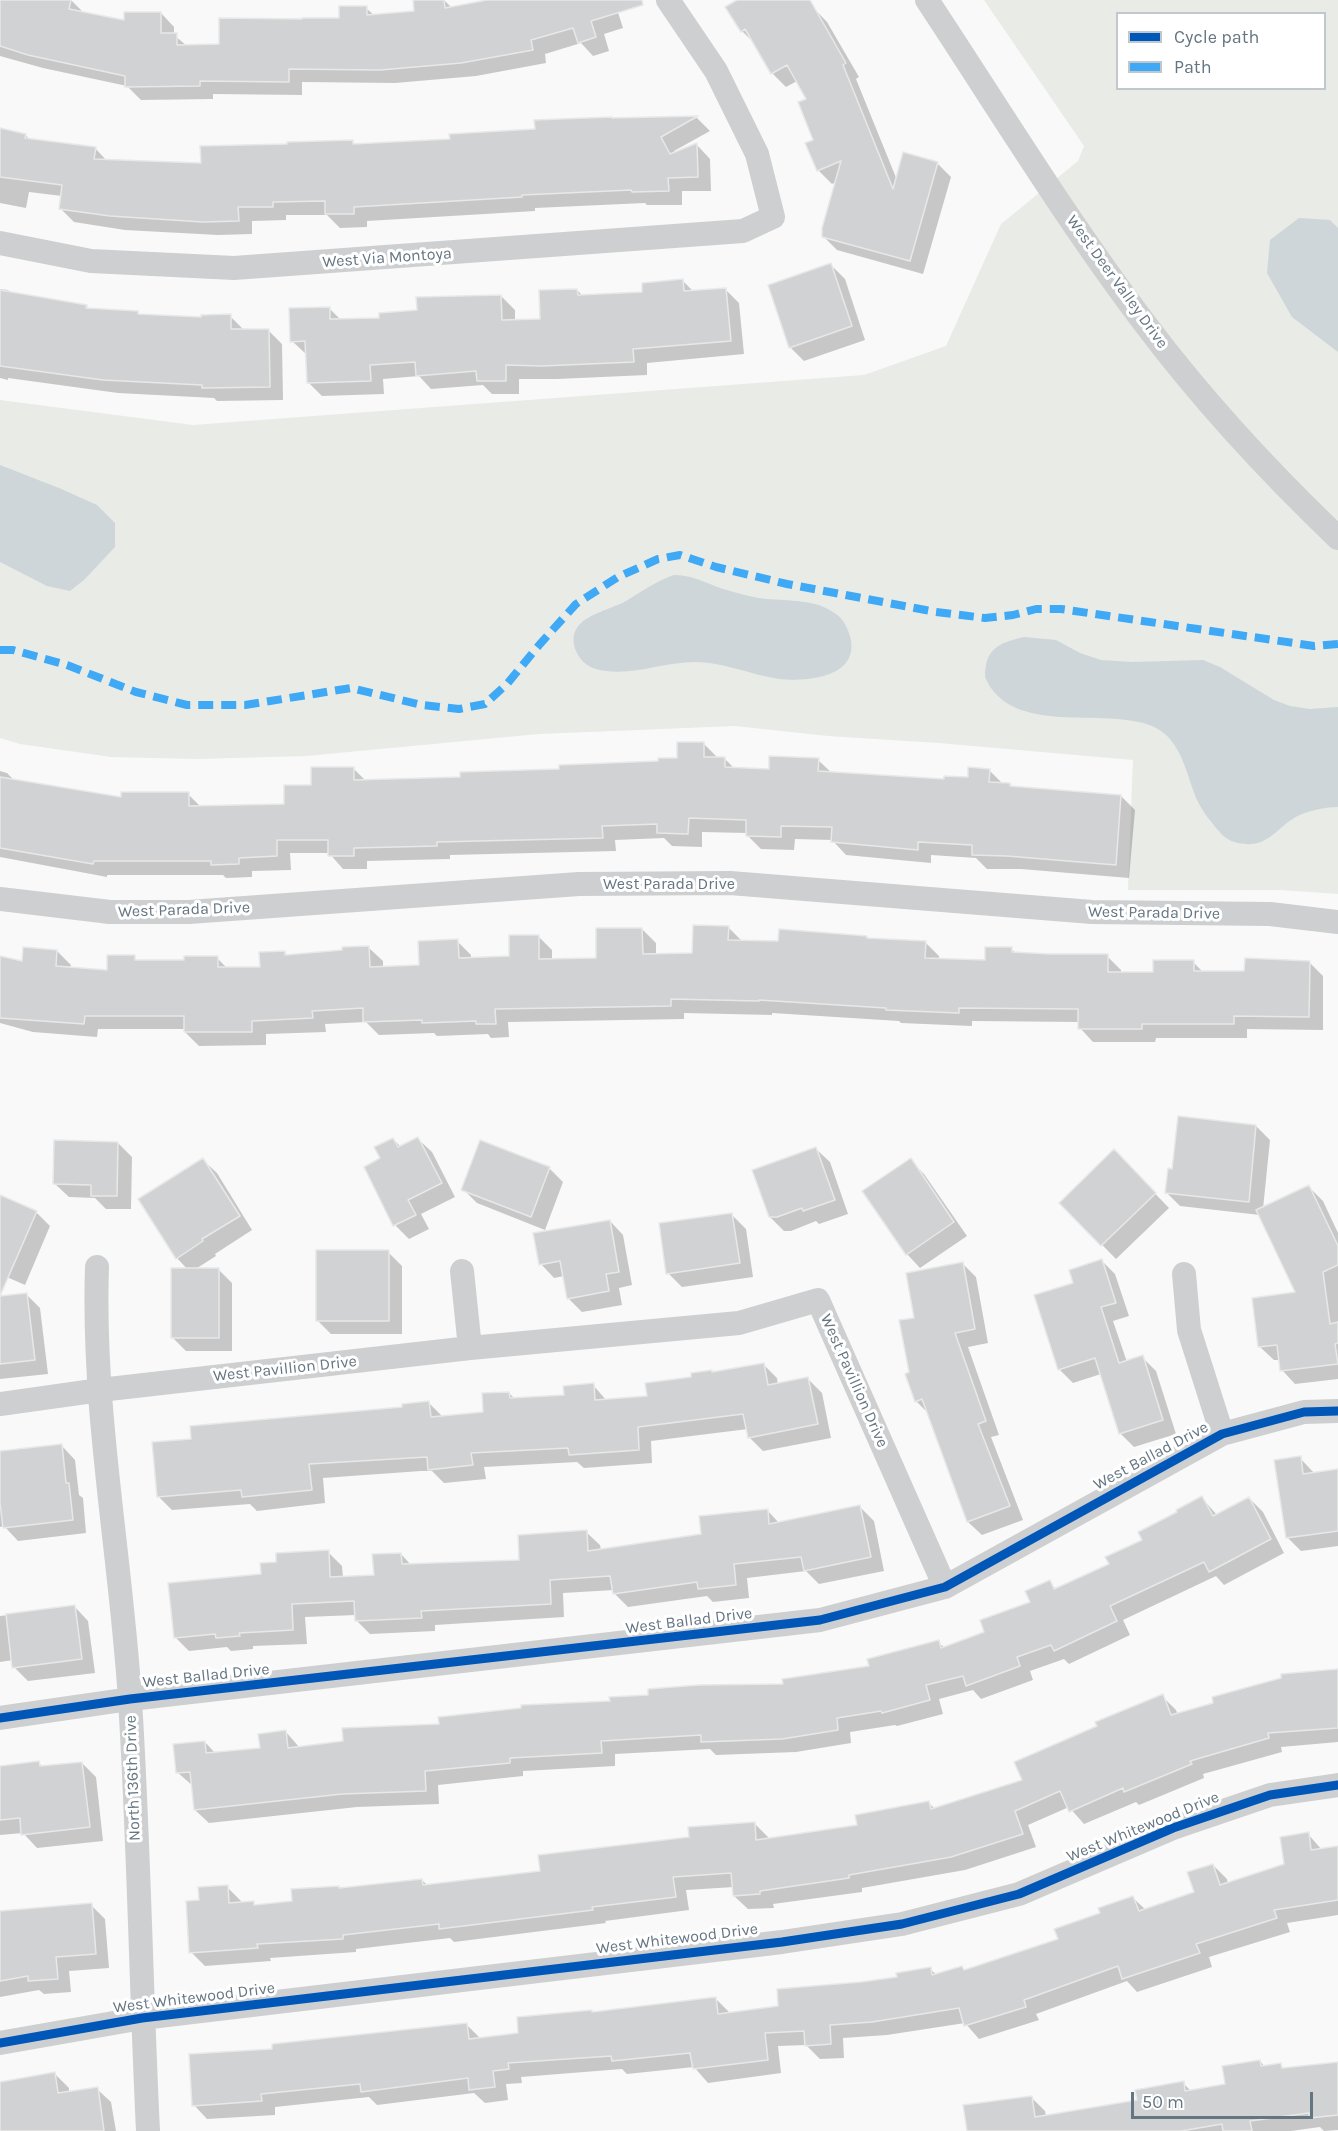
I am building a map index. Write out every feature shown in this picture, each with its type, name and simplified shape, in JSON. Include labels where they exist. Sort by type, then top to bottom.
[{"type":"street","name":"West Via Montoya","points":[[0,243],[91,261],[234,268],[743,231],[773,217],[757,154],[716,71],[668,0]]},
{"type":"street","name":"West Deer Valley Drive","points":[[927,0],[1042,177],[1146,326],[1262,464],[1338,538]]},
{"type":"street","name":"West Parada Drive","points":[[0,899],[110,912],[189,912],[579,884],[730,883],[1092,912],[1270,914],[1338,922]]},
{"type":"street","points":[[97,1267],[95,1311],[100,1390]]},
{"type":"street","points":[[462,1270],[470,1348]]},
{"type":"street","points":[[1184,1274],[1189,1330],[1222,1434]]},
{"type":"street","name":"West Pavillion Drive","points":[[0,1404],[100,1390],[470,1348],[739,1323],[818,1300],[945,1587]]},
{"type":"street","name":"North 136th Drive","points":[[100,1390],[130,1700],[148,2131]]},
{"type":"street","name":"West Ballad Drive","points":[[0,1718],[130,1700],[820,1620],[945,1587],[1222,1434],[1304,1412],[1338,1411]]},
{"type":"street","name":"West Whitewood Drive","points":[[0,2043],[142,2018],[782,1942],[903,1924],[1019,1894],[1173,1828],[1270,1795],[1338,1785]]},
{"type":"shaded area","points":[[984,0],[1338,0],[1338,894],[1281,890],[1128,890],[1133,760],[828,736],[735,726],[539,734],[306,756],[197,759],[111,757],[20,744],[0,738],[0,400],[193,425],[864,375],[946,346],[1001,224],[1078,161],[1084,146]]},
{"type":"shaded area","points":[[1299,218],[1330,220],[1338,228],[1338,352],[1292,317],[1267,273],[1270,240]]},
{"type":"shaded area","points":[[0,465],[97,505],[115,523],[115,547],[84,580],[70,591],[47,586],[0,562]]},
{"type":"shaded area","points":[[674,575],[689,577],[752,597],[811,603],[828,609],[841,619],[849,633],[851,650],[848,660],[830,674],[817,678],[791,680],[695,662],[620,672],[596,669],[581,660],[574,640],[576,630],[581,623]]},
{"type":"shaded area","points":[[1024,637],[1056,640],[1080,653],[1101,660],[1132,662],[1203,660],[1220,667],[1274,700],[1290,706],[1310,709],[1338,707],[1338,807],[1315,810],[1294,818],[1263,841],[1248,844],[1228,839],[1216,828],[1202,809],[1177,749],[1162,732],[1152,726],[1132,721],[1037,714],[1015,708],[998,696],[985,677],[988,659],[995,648]]},
{"type":"building","points":[[0,0],[71,0],[69,9],[124,20],[124,12],[161,12],[161,33],[177,33],[177,45],[219,44],[219,18],[339,18],[339,6],[367,6],[367,15],[414,11],[413,0],[444,0],[445,8],[487,0],[642,0],[643,5],[591,21],[596,37],[578,43],[573,28],[531,40],[533,50],[461,63],[380,70],[289,69],[289,82],[200,81],[200,86],[125,87],[125,76],[28,55],[0,46]]},
{"type":"building","points":[[737,0],[810,0],[846,63],[843,65],[893,189],[903,152],[938,162],[910,261],[822,237],[822,228],[841,161],[817,171],[805,143],[813,140],[798,102],[806,99],[787,65],[771,74],[745,29],[741,32],[725,7]]},
{"type":"building","points":[[698,116],[661,137],[670,154],[697,143],[698,177],[668,178],[669,191],[632,192],[631,190],[522,195],[522,197],[354,207],[354,214],[325,214],[325,201],[273,202],[273,207],[238,207],[239,221],[203,222],[110,216],[59,209],[62,185],[0,177],[0,128],[26,134],[25,138],[96,147],[94,159],[201,163],[200,146],[353,140],[353,144],[450,139],[449,134],[535,129],[534,120]]},
{"type":"building","points":[[831,263],[852,326],[789,348],[768,285]]},
{"type":"building","points":[[683,279],[684,291],[726,288],[731,341],[633,349],[634,362],[542,366],[506,365],[506,381],[477,381],[476,371],[416,376],[415,362],[370,365],[371,381],[307,383],[305,341],[290,342],[289,308],[330,307],[330,319],[379,318],[379,313],[417,310],[416,297],[501,295],[502,320],[540,319],[539,290],[577,289],[578,295],[642,292],[642,283]]},
{"type":"building","points":[[0,290],[87,305],[86,308],[138,311],[138,314],[201,317],[201,315],[231,314],[231,329],[269,329],[270,387],[202,388],[202,385],[103,380],[0,366]]},
{"type":"building","points":[[677,742],[704,742],[704,757],[725,757],[725,767],[769,769],[769,756],[819,758],[818,771],[944,779],[944,776],[968,777],[968,767],[990,769],[989,782],[1010,783],[1010,786],[1121,795],[1116,865],[972,855],[972,845],[918,842],[918,850],[831,842],[832,827],[781,826],[781,837],[746,836],[746,820],[689,818],[688,834],[657,833],[657,824],[602,826],[603,838],[437,842],[437,846],[354,848],[354,856],[328,856],[328,840],[277,840],[277,856],[239,858],[239,864],[211,865],[211,861],[94,861],[93,864],[0,848],[0,777],[121,797],[121,792],[189,792],[189,806],[284,804],[284,785],[311,785],[311,767],[354,767],[354,780],[460,777],[460,772],[559,769],[559,765],[658,761],[658,758],[677,758]]},
{"type":"building","points":[[693,925],[729,926],[728,940],[778,941],[779,929],[867,936],[867,938],[926,941],[925,958],[985,960],[985,947],[1012,947],[1012,952],[1108,954],[1108,972],[1153,972],[1153,960],[1194,960],[1194,971],[1244,971],[1245,958],[1310,961],[1309,1017],[1234,1016],[1234,1024],[1142,1024],[1142,1029],[1078,1029],[1078,1009],[959,1008],[959,1013],[759,1000],[671,999],[671,1006],[495,1009],[496,1024],[476,1024],[476,1021],[422,1023],[422,1020],[363,1022],[363,1008],[312,1011],[313,1018],[252,1021],[252,1032],[184,1032],[184,1016],[85,1016],[84,1024],[0,1018],[0,956],[22,961],[23,947],[57,950],[56,966],[107,970],[107,955],[135,955],[135,960],[184,960],[184,956],[218,956],[218,967],[260,967],[259,952],[285,951],[285,955],[342,950],[342,947],[369,946],[370,967],[419,965],[418,941],[458,939],[459,958],[509,956],[509,935],[539,935],[539,959],[596,958],[596,928],[642,928],[643,954],[692,953]]},
{"type":"building","points":[[1178,1116],[1256,1125],[1249,1202],[1165,1193],[1168,1168],[1172,1169]]},
{"type":"building","points":[[418,1137],[442,1183],[408,1200],[416,1215],[393,1226],[364,1167],[380,1158],[374,1147],[393,1138],[398,1147]]},
{"type":"building","points":[[54,1140],[118,1142],[117,1196],[91,1196],[91,1185],[53,1184]]},
{"type":"building","points":[[480,1140],[550,1167],[531,1217],[461,1190]]},
{"type":"building","points":[[816,1147],[835,1200],[803,1211],[802,1208],[777,1217],[769,1217],[752,1170]]},
{"type":"building","points":[[1114,1149],[1156,1193],[1101,1246],[1059,1203]]},
{"type":"building","points":[[203,1158],[240,1216],[202,1239],[203,1241],[176,1259],[138,1199]]},
{"type":"building","points":[[911,1158],[954,1222],[906,1255],[862,1191]]},
{"type":"building","points":[[1309,1185],[1338,1246],[1338,1265],[1323,1272],[1330,1324],[1338,1322],[1338,1343],[1335,1344],[1338,1364],[1280,1371],[1277,1345],[1258,1347],[1252,1298],[1295,1292],[1256,1210]]},
{"type":"building","points":[[0,1195],[37,1211],[0,1296]]},
{"type":"building","points":[[732,1213],[740,1263],[666,1274],[659,1223]]},
{"type":"building","points":[[610,1220],[619,1272],[606,1274],[609,1291],[567,1299],[560,1261],[539,1265],[533,1233]]},
{"type":"building","points":[[316,1250],[389,1250],[389,1321],[316,1321]]},
{"type":"building","points":[[1102,1259],[1116,1303],[1101,1307],[1119,1363],[1143,1355],[1163,1420],[1119,1434],[1095,1358],[1058,1370],[1034,1295],[1073,1283],[1069,1270]]},
{"type":"building","points":[[963,1262],[975,1329],[955,1333],[986,1421],[978,1424],[1010,1506],[967,1522],[922,1399],[915,1402],[905,1374],[909,1372],[899,1320],[914,1318],[906,1273]]},
{"type":"building","points":[[171,1268],[219,1268],[219,1338],[171,1338]]},
{"type":"building","points":[[27,1293],[35,1360],[0,1364],[0,1296]]},
{"type":"building","points":[[764,1363],[768,1385],[808,1377],[818,1424],[748,1438],[743,1414],[638,1427],[639,1450],[569,1455],[568,1448],[471,1453],[473,1465],[428,1470],[427,1457],[309,1464],[312,1490],[242,1497],[241,1490],[157,1497],[152,1442],[191,1439],[190,1426],[402,1407],[402,1404],[429,1401],[431,1417],[483,1412],[482,1393],[509,1392],[510,1398],[564,1395],[563,1386],[594,1383],[595,1400],[647,1396],[645,1383],[691,1377],[691,1373],[712,1370],[712,1372]]},
{"type":"building","points":[[62,1444],[73,1520],[3,1528],[0,1503],[0,1451]]},
{"type":"building","points":[[1301,1456],[1303,1474],[1338,1469],[1338,1531],[1286,1538],[1274,1460]]},
{"type":"building","points":[[1202,1496],[1213,1516],[1249,1497],[1271,1539],[1209,1572],[1204,1562],[1110,1606],[1117,1621],[1054,1651],[1051,1645],[1017,1657],[1020,1666],[966,1686],[963,1676],[926,1685],[930,1700],[882,1713],[881,1711],[837,1718],[838,1730],[782,1739],[701,1742],[701,1735],[601,1741],[602,1753],[510,1758],[510,1763],[425,1771],[426,1791],[342,1794],[194,1810],[190,1772],[176,1773],[173,1744],[205,1741],[206,1753],[260,1748],[258,1734],[286,1730],[288,1748],[343,1741],[342,1728],[439,1724],[438,1717],[521,1708],[521,1705],[610,1701],[609,1697],[648,1695],[648,1689],[699,1685],[783,1684],[782,1679],[869,1666],[867,1659],[939,1640],[941,1648],[984,1632],[980,1620],[1030,1602],[1025,1591],[1050,1580],[1054,1589],[1109,1564],[1105,1557],[1142,1540],[1138,1532]]},
{"type":"building","points":[[860,1505],[871,1557],[804,1571],[801,1557],[734,1564],[736,1585],[698,1589],[697,1582],[613,1594],[610,1576],[550,1580],[551,1604],[421,1611],[422,1618],[355,1621],[354,1601],[292,1604],[293,1630],[239,1633],[240,1636],[216,1638],[215,1634],[174,1638],[168,1583],[261,1574],[260,1563],[276,1562],[276,1553],[329,1550],[330,1577],[374,1575],[372,1554],[401,1553],[402,1564],[519,1560],[518,1535],[587,1530],[588,1551],[701,1534],[699,1516],[768,1509],[769,1524]]},
{"type":"building","points":[[75,1605],[82,1659],[12,1668],[6,1614]]},
{"type":"building","points":[[1338,1669],[1338,1728],[1268,1733],[1269,1738],[1190,1761],[1192,1764],[1124,1792],[1123,1788],[1069,1812],[1060,1791],[1015,1811],[1023,1834],[951,1857],[849,1875],[849,1878],[760,1891],[760,1894],[733,1896],[731,1873],[673,1877],[676,1897],[439,1929],[439,1924],[343,1935],[343,1939],[257,1944],[258,1948],[189,1953],[186,1901],[199,1900],[198,1887],[228,1885],[229,1903],[254,1901],[254,1905],[292,1901],[291,1889],[339,1886],[339,1888],[422,1879],[423,1885],[540,1871],[538,1855],[689,1837],[688,1827],[755,1822],[756,1840],[857,1825],[855,1815],[929,1801],[931,1809],[1022,1780],[1014,1762],[1097,1726],[1095,1722],[1163,1694],[1171,1715],[1213,1703],[1212,1697],[1281,1678],[1281,1674]]},
{"type":"building","points":[[39,1761],[40,1766],[82,1762],[90,1827],[21,1835],[20,1818],[0,1820],[0,1766]]},
{"type":"building","points":[[1309,1832],[1311,1850],[1338,1846],[1338,1900],[1274,1910],[1277,1918],[1196,1944],[1200,1953],[1122,1979],[1118,1966],[1024,2000],[1026,2007],[964,2026],[959,2008],[872,2022],[830,2025],[831,2044],[805,2046],[804,2031],[765,2033],[768,2060],[693,2069],[690,2053],[612,2061],[611,2056],[508,2063],[509,2069],[493,2071],[495,2087],[469,2090],[468,2078],[361,2092],[360,2084],[261,2094],[262,2101],[192,2106],[189,2054],[272,2049],[272,2044],[467,2023],[469,2039],[518,2033],[517,2017],[592,2010],[592,2012],[716,1997],[718,2014],[778,2006],[777,1989],[897,1977],[896,1973],[931,1967],[932,1975],[962,1966],[964,1970],[1058,1939],[1054,1929],[1100,1913],[1098,1908],[1133,1896],[1139,1911],[1194,1892],[1187,1872],[1213,1864],[1220,1885],[1284,1864],[1280,1837]]},
{"type":"building","points":[[92,1903],[96,1954],[56,1957],[58,1979],[28,1981],[28,1976],[0,1981],[0,1911]]},
{"type":"building","points":[[1260,2060],[1261,2066],[1281,2063],[1282,2068],[1338,2062],[1338,2115],[1309,2118],[1309,2113],[1250,2121],[1252,2131],[1223,2131],[1222,2124],[1181,2131],[967,2131],[963,2105],[1032,2096],[1035,2117],[1137,2100],[1135,2090],[1184,2081],[1185,2091],[1225,2084],[1222,2066]]},
{"type":"building","points":[[55,2072],[58,2093],[98,2087],[104,2131],[0,2131],[0,2082]]},
{"type":"marked path","points":[[0,650],[13,650],[67,665],[136,692],[187,705],[245,705],[351,688],[422,705],[459,709],[485,704],[507,684],[576,604],[618,577],[658,559],[680,555],[716,567],[787,584],[936,612],[985,618],[1013,615],[1036,609],[1061,609],[1314,646],[1338,644]]},
{"type":"cycle path","points":[[0,1718],[130,1699],[820,1620],[945,1587],[1222,1434],[1304,1412],[1338,1411]]},
{"type":"cycle path","points":[[0,2043],[142,2018],[782,1942],[902,1924],[1019,1894],[1173,1828],[1270,1795],[1338,1785]]}]
